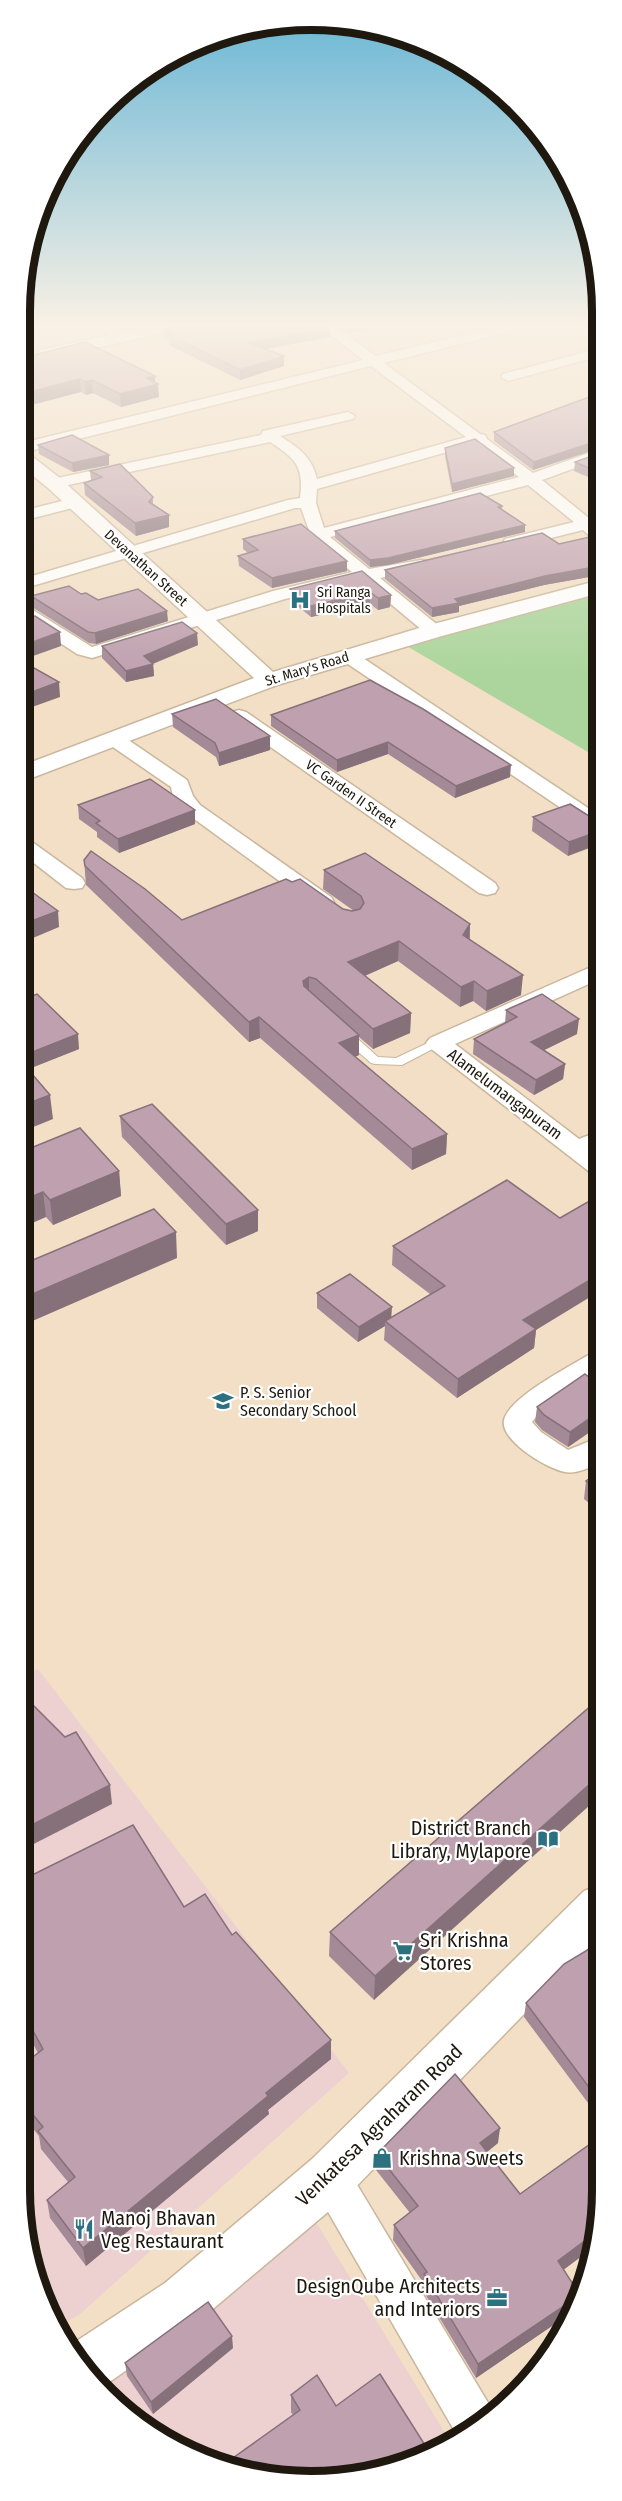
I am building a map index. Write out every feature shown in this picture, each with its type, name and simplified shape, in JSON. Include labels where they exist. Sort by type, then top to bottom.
[{"type":"main road","name":"Devanathan Street","points":[[30,464],[54,483],[269,680]]},
{"type":"main road","name":"St. Mary's Road","points":[[30,772],[269,680],[434,631],[592,588]]},
{"type":"main road","name":"Venkatesa Agraharam Road","points":[[90,2363],[183,2301],[330,2178],[592,1916]]},
{"type":"street","points":[[54,483],[235,445]]},
{"type":"street","points":[[284,445],[297,453],[306,465],[309,494],[318,535],[434,631]]},
{"type":"street","points":[[30,582],[294,503],[326,483],[457,445]]},
{"type":"street","points":[[485,445],[592,524]]},
{"type":"street","points":[[318,535],[531,479],[592,457]]},
{"type":"street","points":[[30,514],[75,504]]},
{"type":"street","points":[[499,546],[592,528]]},
{"type":"street","points":[[30,616],[83,650],[92,653],[279,595],[365,574],[388,572],[432,562]]},
{"type":"street","points":[[348,656],[592,821]]},
{"type":"street","name":"VC Garden II Street","points":[[216,700],[487,888]]},
{"type":"street","points":[[114,739],[180,784],[183,797],[193,809],[341,915]]},
{"type":"street","points":[[30,850],[74,883]]},
{"type":"street","points":[[438,1043],[592,974]]},
{"type":"street","name":"Alamelumangapuram","points":[[438,1043],[589,1144]]},
{"type":"street","points":[[592,1366],[526,1409],[518,1417],[518,1425],[523,1433],[550,1455],[566,1461],[577,1460],[592,1452]]},
{"type":"street","points":[[330,2178],[473,2420]]},
{"type":"lane","points":[[334,1025],[375,1060],[398,1062],[438,1043]]},
{"type":"shaded area","points":[[38,1669],[349,2073],[80,2314],[64,2323],[51,2298],[35,2245],[30,2190],[30,1673]]},
{"type":"shaded area","points":[[300,2196],[447,2436],[419,2450],[348,2469],[311,2471],[256,2466],[203,2450],[155,2424],[112,2389],[91,2364]]},
{"type":"green space","points":[[592,596],[592,754],[405,645]]},
{"type":"building","points":[[38,445],[90,445],[109,455],[72,463]]},
{"type":"building","points":[[456,445],[483,445],[514,468],[452,484],[445,448]]},
{"type":"building","points":[[511,445],[586,445],[534,462]]},
{"type":"building","points":[[592,456],[592,469],[575,462]]},
{"type":"building","points":[[120,464],[153,497],[149,502],[169,515],[135,523],[84,483],[102,477],[90,471]]},
{"type":"building","points":[[480,493],[502,506],[498,507],[525,525],[388,558],[370,560],[335,531]]},
{"type":"building","points":[[301,524],[347,561],[272,578],[238,556],[258,550],[243,539]]},
{"type":"building","points":[[542,533],[559,544],[592,536],[592,570],[589,568],[545,576],[455,599],[459,603],[432,608],[385,570]]},
{"type":"building","points":[[362,571],[391,595],[378,598],[370,592],[311,606],[290,589]]},
{"type":"building","points":[[69,586],[81,594],[86,593],[98,600],[138,589],[167,611],[95,633],[88,632],[31,596]]},
{"type":"building","points":[[35,616],[60,632],[30,643],[30,618]]},
{"type":"building","points":[[182,622],[197,633],[144,656],[153,664],[126,671],[102,646]]},
{"type":"building","points":[[34,668],[59,682],[30,693],[30,669]]},
{"type":"building","points":[[370,680],[423,709],[511,765],[456,786],[388,742],[337,760],[271,715]]},
{"type":"building","points":[[216,699],[270,736],[219,753],[215,743],[172,714]]},
{"type":"building","points":[[150,779],[195,810],[118,839],[96,823],[100,821],[78,805]]},
{"type":"building","points":[[570,804],[592,818],[592,834],[569,842],[533,817]]},
{"type":"building","points":[[91,851],[145,889],[182,920],[286,879],[292,882],[300,879],[343,909],[352,911],[360,909],[364,903],[361,896],[324,870],[365,853],[470,924],[463,935],[523,975],[487,991],[474,981],[461,987],[399,941],[348,962],[411,1013],[373,1029],[316,979],[309,977],[303,981],[304,986],[359,1035],[339,1043],[447,1134],[412,1149],[259,1017],[249,1022],[85,866],[84,860]]},
{"type":"building","points":[[30,891],[58,911],[30,922]]},
{"type":"building","points":[[37,994],[78,1034],[30,1053],[30,997]]},
{"type":"building","points":[[542,994],[579,1019],[531,1042],[565,1064],[536,1080],[474,1039],[517,1017],[506,1010]]},
{"type":"building","points":[[32,1074],[50,1095],[30,1103],[30,1075]]},
{"type":"building","points":[[152,1104],[258,1210],[226,1224],[120,1116]]},
{"type":"building","points":[[80,1128],[119,1171],[50,1200],[43,1192],[30,1197],[30,1148]]},
{"type":"building","points":[[507,1180],[560,1218],[592,1199],[592,1279],[523,1320],[536,1329],[458,1379],[385,1321],[445,1286],[393,1246]]},
{"type":"building","points":[[154,1209],[176,1232],[30,1295],[30,1261]]},
{"type":"building","points":[[350,1274],[392,1307],[359,1327],[317,1293]]},
{"type":"building","points":[[585,1374],[592,1379],[592,1417],[570,1432],[544,1415],[537,1407]]},
{"type":"building","points":[[592,1477],[592,1486],[586,1481]]},
{"type":"building","points":[[30,1702],[65,1737],[76,1732],[110,1785],[30,1826]]},
{"type":"building","points":[[592,1705],[592,1782],[375,1976],[330,1932]]},
{"type":"building","points":[[133,1825],[184,1907],[205,1894],[232,1935],[236,1932],[331,2040],[266,2093],[268,2096],[83,2248],[47,2200],[75,2177],[38,2131],[43,2127],[30,2111],[30,2059],[43,2049],[30,2025],[30,1876]]},
{"type":"building","points":[[589,1949],[592,1953],[592,2091],[526,2003],[564,1964]]},
{"type":"building","points":[[455,2074],[500,2128],[480,2143],[520,2194],[592,2143],[592,2190],[588,2238],[558,2261],[575,2287],[569,2303],[478,2364],[424,2274],[427,2272],[394,2225],[418,2206],[377,2154]]},
{"type":"building","points":[[208,2302],[232,2336],[151,2402],[125,2363]]},
{"type":"building","points":[[380,2374],[426,2447],[384,2461],[348,2469],[311,2471],[274,2469],[231,2459],[300,2410],[291,2395],[317,2375],[336,2406]]},
{"type":"place","name":"Sri Ranga Hospitals","points":[[300,600]]},
{"type":"place","name":"P. S. Senior Secondary School","points":[[223,1401]]},
{"type":"place","name":"District Branch Library, Mylapore","points":[[548,1839]]},
{"type":"place","name":"Sri Krishna Stores","points":[[403,1951]]},
{"type":"place","name":"Krishna Sweets","points":[[382,2158]]},
{"type":"place","name":"Manoj Bhavan Veg Restaurant","points":[[84,2229]]},
{"type":"place","name":"DesignQube Architects and Interiors","points":[[497,2298]]}]
